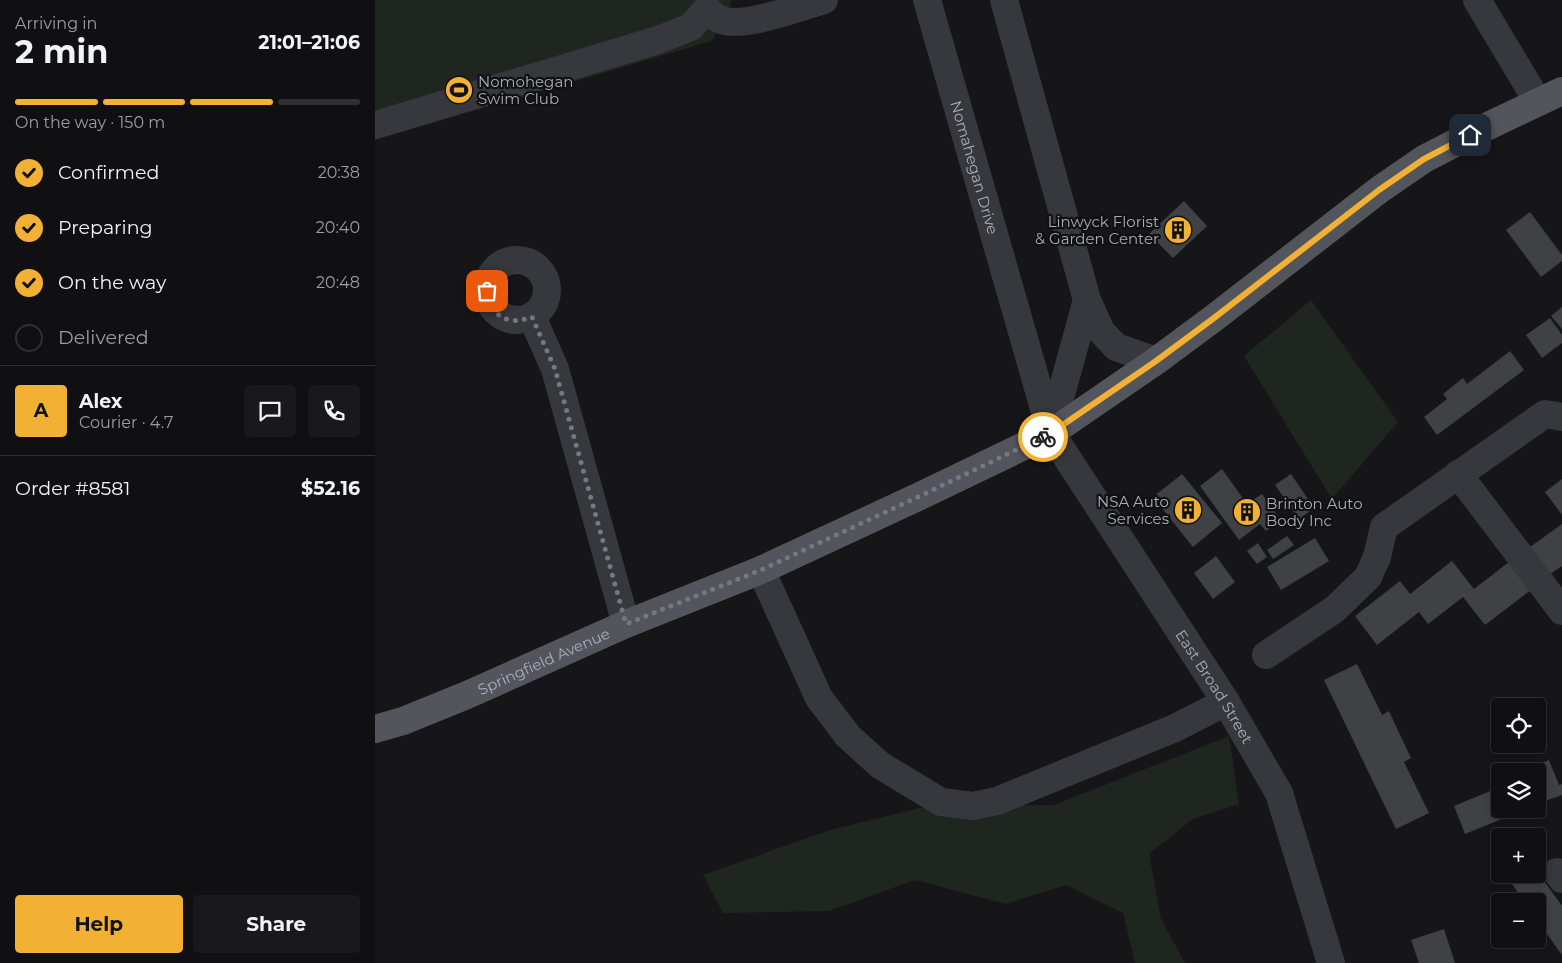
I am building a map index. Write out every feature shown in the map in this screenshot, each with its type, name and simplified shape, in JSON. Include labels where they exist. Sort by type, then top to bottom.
[{"type":"main road","name":"Springfield Avenue","points":[[375,729],[403,721],[467,695],[626,624],[761,570],[1051,433],[1156,361],[1409,169],[1424,159],[1486,127],[1550,97]]},
{"type":"street","points":[[375,125],[658,40],[691,27],[707,9],[719,19],[729,22],[753,20],[824,0]]},
{"type":"street","name":"Nomahegan Drive","points":[[927,0],[1051,433]]},
{"type":"street","points":[[1004,0],[1087,300],[1101,331],[1116,347],[1156,361]]},
{"type":"street","points":[[1477,0],[1550,97]]},
{"type":"street","points":[[1051,433],[1087,300]]},
{"type":"street","points":[[532,317],[555,369],[626,624]]},
{"type":"street","points":[[1024,334],[1040,346],[1050,350],[1064,348],[1075,343]]},
{"type":"street","points":[[1266,655],[1335,609],[1368,577],[1377,557],[1384,527],[1545,414],[1562,417]]},
{"type":"street","name":"East Broad Street","points":[[1051,433],[1225,702],[1279,793],[1331,963]]},
{"type":"street","points":[[1458,474],[1562,611]]},
{"type":"street","points":[[761,570],[819,698],[848,736],[880,765],[941,802],[973,806],[997,801],[1175,728],[1225,702]]},
{"type":"shaded area","name":"Nomohegan Swim Club","points":[[375,0],[732,0],[712,41],[375,140]]},
{"type":"shaded area","points":[[1311,300],[1398,422],[1332,499],[1244,356]]},
{"type":"shaded area","points":[[1229,736],[1239,804],[1193,819],[1149,854],[1161,919],[1185,963],[1135,963],[1123,913],[1066,885],[1006,904],[915,880],[829,911],[723,913],[703,875],[830,830],[928,806],[1054,805]]},
{"type":"building","name":"Linwyck Florist & Garden Center","points":[[1184,201],[1207,226],[1173,258],[1149,234]]},
{"type":"building","points":[[1530,212],[1562,255],[1562,261],[1541,277],[1506,230]]},
{"type":"building","points":[[1562,307],[1562,329],[1551,316]]},
{"type":"building","points":[[1550,318],[1562,335],[1562,343],[1542,358],[1526,335]]},
{"type":"building","points":[[1510,351],[1524,370],[1437,435],[1424,417],[1447,399],[1443,394],[1463,378],[1467,384]]},
{"type":"building","name":"Brinton Auto Body Inc","points":[[1222,469],[1247,504],[1262,494],[1281,520],[1266,531],[1260,524],[1239,540],[1200,486]]},
{"type":"building","name":"NSA Auto Services","points":[[1182,474],[1222,523],[1193,547],[1153,497]]},
{"type":"building","points":[[1291,474],[1314,508],[1299,519],[1275,485]]},
{"type":"building","points":[[1562,479],[1562,515],[1545,492]]},
{"type":"building","points":[[1562,524],[1562,566],[1550,574],[1530,547]]},
{"type":"building","points":[[1287,536],[1294,545],[1273,559],[1267,550]]},
{"type":"building","points":[[1315,538],[1329,561],[1281,590],[1267,567]]},
{"type":"building","points":[[1258,543],[1267,557],[1257,564],[1247,551]]},
{"type":"building","points":[[1216,556],[1235,582],[1213,599],[1194,573]]},
{"type":"building","points":[[1452,561],[1474,589],[1509,562],[1531,590],[1485,625],[1463,597],[1428,624],[1419,612],[1377,645],[1355,616],[1400,581],[1410,594]]},
{"type":"building","points":[[1357,664],[1382,715],[1389,711],[1411,758],[1404,762],[1429,813],[1396,829],[1324,680]]},
{"type":"building","points":[[1549,760],[1559,785],[1562,784],[1562,795],[1546,801],[1546,763],[1541,763]]},
{"type":"building","points":[[1491,791],[1491,818],[1504,818],[1465,834],[1454,806]]},
{"type":"building","points":[[1511,883],[1546,883],[1562,906],[1562,955],[1546,933],[1546,893],[1518,893]]},
{"type":"building","points":[[1444,929],[1455,963],[1419,963],[1411,940]]},
{"type":"way so far","points":[[487,291],[488,301],[502,317],[512,321],[522,321],[532,317],[555,369],[626,624],[761,570],[1043,437]]},
{"type":"place","name":"Nomohegan Swim Club","points":[[459,90]]},
{"type":"place","name":"Linwyck Florist & Garden Center","points":[[1178,230]]},
{"type":"place","name":"NSA Auto Services","points":[[1188,510]]},
{"type":"place","name":"Brinton Auto Body Inc","points":[[1247,512]]},
{"type":"route","points":[[1043,437],[1156,361],[1379,190],[1424,159],[1470,135]]}]
